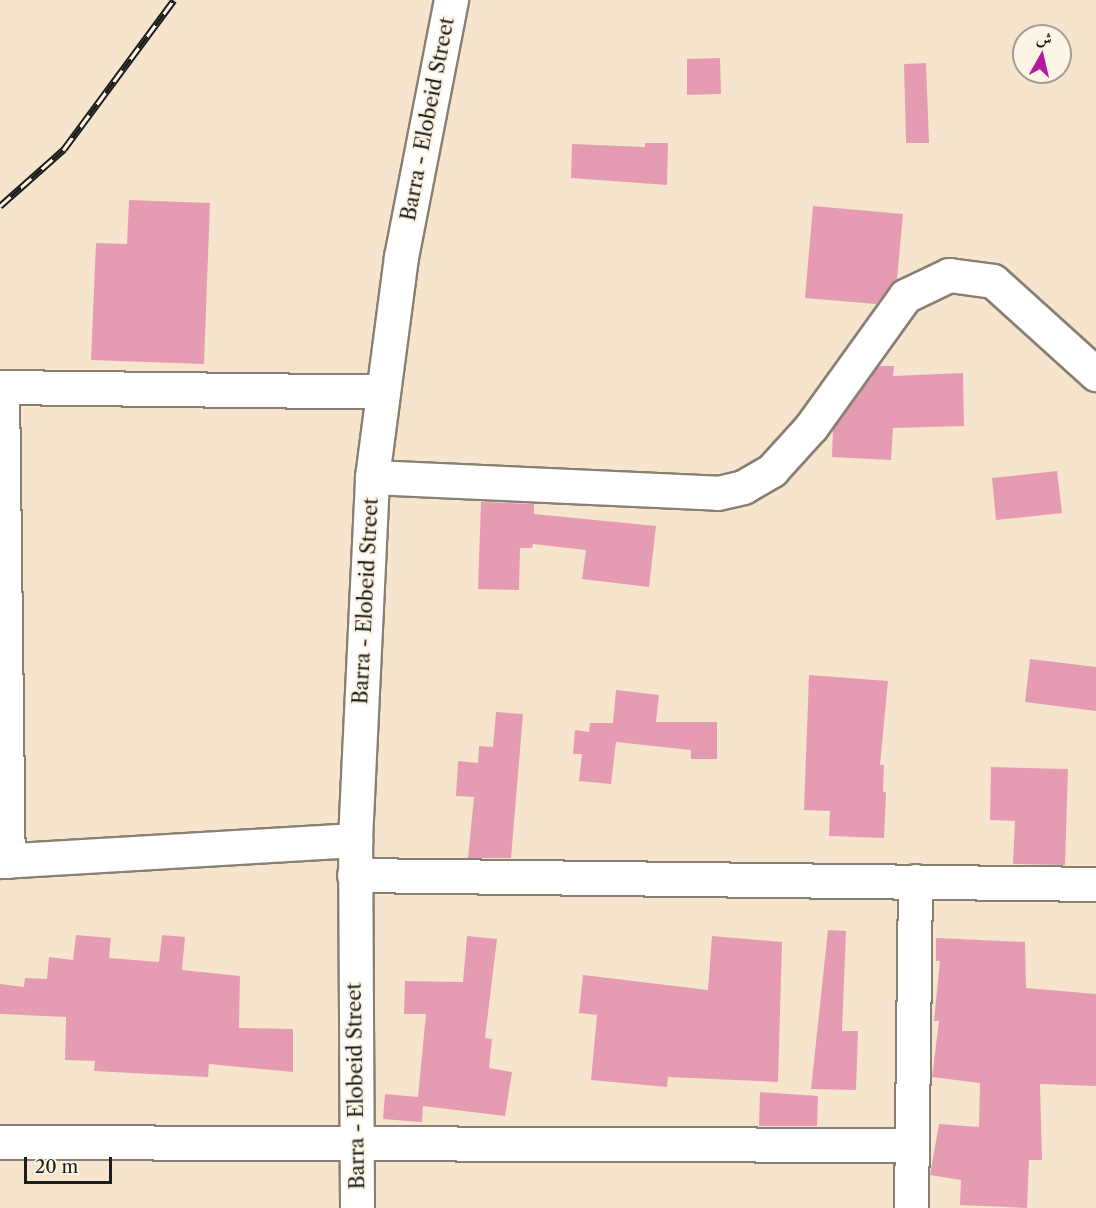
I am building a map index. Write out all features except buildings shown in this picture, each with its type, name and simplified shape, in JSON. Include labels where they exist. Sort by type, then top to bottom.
[{"type":"street","name":"Barra - Elobeid Street","points":[[357,1208],[354,875],[372,477],[401,256],[451,0]]},
{"type":"street","points":[[372,477],[718,493],[743,487],[772,470],[811,427],[905,296],[949,275],[993,281],[1096,374]]},
{"type":"street","points":[[355,840],[4,861],[4,562],[1,387],[383,392]]},
{"type":"street","points":[[354,875],[1096,884]]},
{"type":"street","points":[[911,1208],[915,881]]},
{"type":"street","points":[[0,1142],[912,1145]]},
{"type":"railway","points":[[0,206],[64,149],[174,0]]}]
